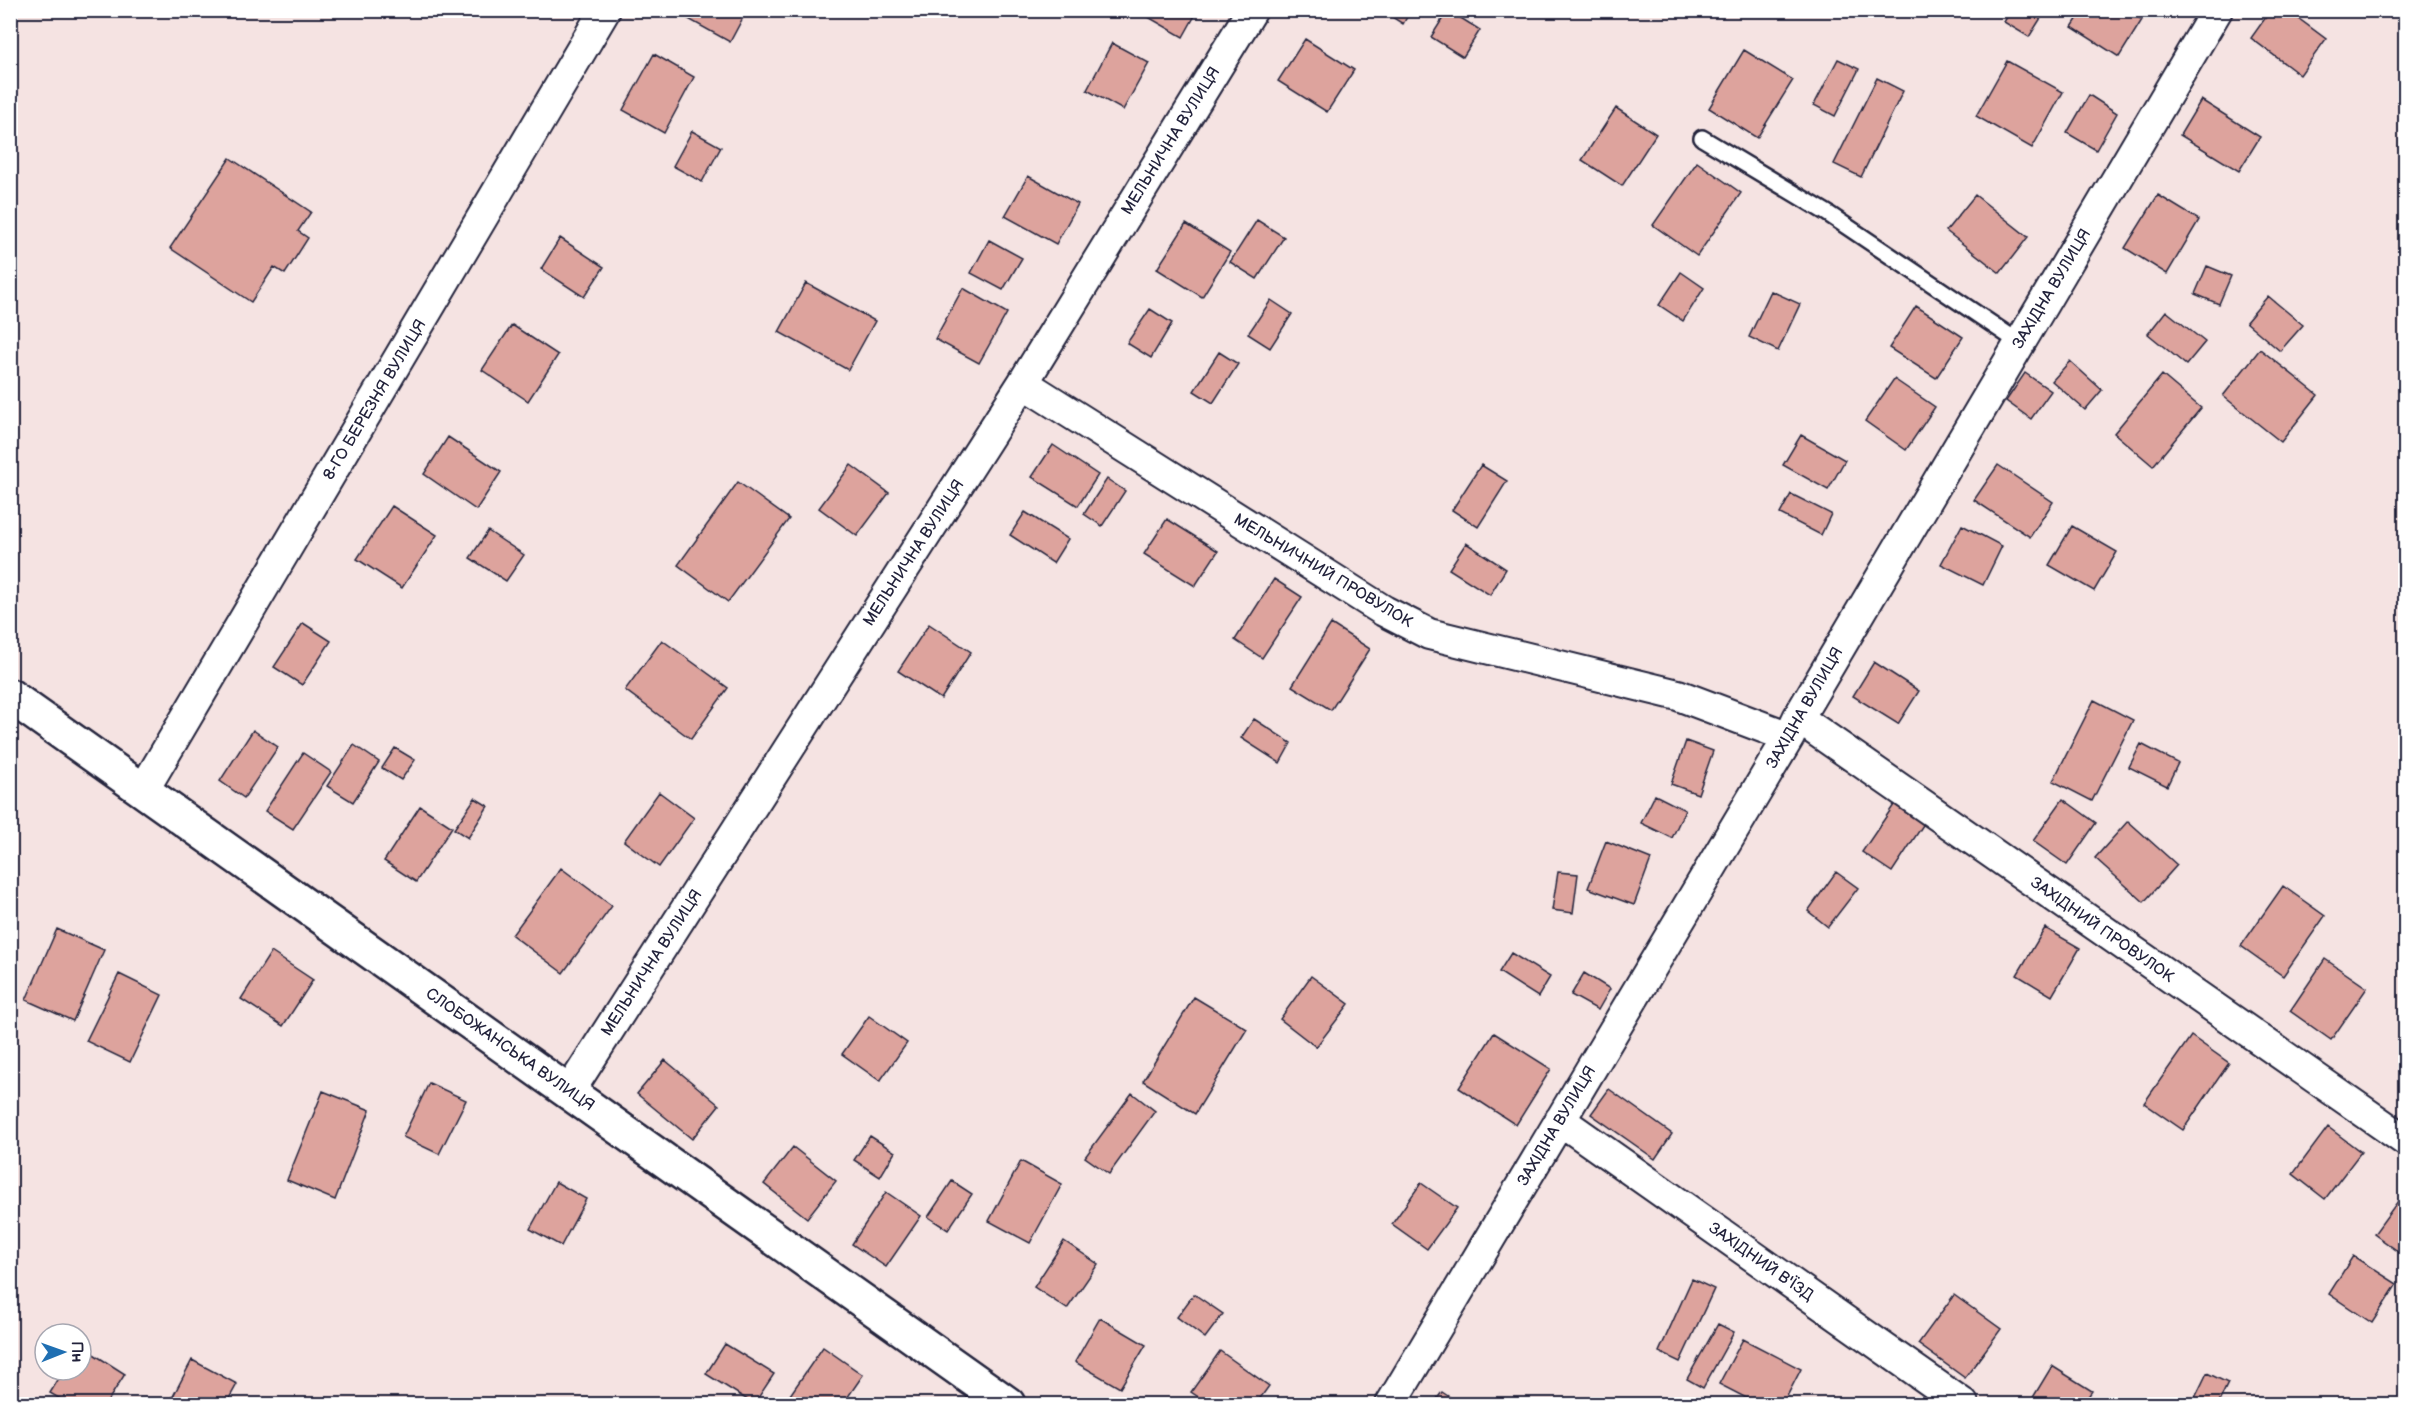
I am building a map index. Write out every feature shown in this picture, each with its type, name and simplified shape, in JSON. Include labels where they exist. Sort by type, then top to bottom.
[{"type":"street","name":"8-ГО БЕРЕЗНЯ ВУЛИЦЯ","points":[[144,789],[605,10]]},
{"type":"street","name":"МЕЛЬНИЧНА ВУЛИЦЯ","points":[[569,1092],[1023,383],[1252,10]]},
{"type":"street","name":"ЗАХІДНА ВУЛИЦЯ","points":[[1391,1404],[2217,10]]},
{"type":"street","name":"МЕЛЬНИЧНИЙ ПРОВУЛОК","points":[[1023,383],[1384,611],[1429,634],[1678,694],[1793,728]]},
{"type":"street","name":"СЛОБОЖАНСЬКА ВУЛИЦЯ","points":[[10,696],[1008,1404]]},
{"type":"street","name":"ЗАХІДНИЙ ПРОВУЛОК","points":[[1793,728],[2406,1142]]},
{"type":"street","name":"ЗАХІДНИЙ В'ЇЗД","points":[[1560,1120],[1963,1404]]},
{"type":"lane","points":[[1702,138],[1827,213],[2020,343]]},
{"type":"building","points":[[686,10],[747,10],[730,42],[683,16]]},
{"type":"building","points":[[1136,10],[1198,10],[1183,37]]},
{"type":"building","points":[[1381,10],[1411,10],[1403,24]]},
{"type":"building","points":[[1448,10],[1480,30],[1463,57],[1431,37]]},
{"type":"building","points":[[2011,10],[2046,10],[2029,37],[2004,22]]},
{"type":"building","points":[[2083,10],[2128,10],[2142,20],[2119,57],[2072,27]]},
{"type":"building","points":[[2271,10],[2287,10],[2326,39],[2300,75],[2251,38]]},
{"type":"building","points":[[1305,39],[1354,70],[1327,112],[1278,81]]},
{"type":"building","points":[[1112,43],[1149,63],[1123,110],[1087,90]]},
{"type":"building","points":[[1744,50],[1793,80],[1757,138],[1709,108]]},
{"type":"building","points":[[654,54],[694,77],[664,133],[623,110]]},
{"type":"building","points":[[1838,59],[1859,69],[1835,116],[1814,105]]},
{"type":"building","points":[[2007,61],[2063,92],[2032,148],[1976,116]]},
{"type":"building","points":[[1877,78],[1903,91],[1861,177],[1834,164]]},
{"type":"building","points":[[2089,95],[2117,113],[2096,150],[2067,133]]},
{"type":"building","points":[[2201,100],[2260,137],[2239,171],[2180,135]]},
{"type":"building","points":[[1616,108],[1656,134],[1622,186],[1582,160]]},
{"type":"building","points":[[692,131],[721,147],[702,182],[673,166]]},
{"type":"building","points":[[230,158],[311,212],[298,231],[308,238],[285,274],[274,267],[251,302],[170,248]]},
{"type":"building","points":[[1697,162],[1741,193],[1697,256],[1653,225]]},
{"type":"building","points":[[1028,176],[1078,204],[1056,244],[1005,216]]},
{"type":"building","points":[[1975,195],[2028,237],[2000,273],[1946,231]]},
{"type":"building","points":[[2158,195],[2199,220],[2167,274],[2125,248]]},
{"type":"building","points":[[1257,220],[1284,237],[1257,279],[1230,262]]},
{"type":"building","points":[[1186,224],[1230,252],[1202,297],[1157,269]]},
{"type":"building","points":[[560,238],[604,267],[584,297],[541,269]]},
{"type":"building","points":[[989,240],[1022,258],[1003,290],[971,273]]},
{"type":"building","points":[[2207,266],[2231,276],[2219,304],[2195,294]]},
{"type":"building","points":[[1681,272],[1704,288],[1683,321],[1659,305]]},
{"type":"building","points":[[806,283],[875,321],[848,370],[779,332]]},
{"type":"building","points":[[963,288],[1007,313],[979,363],[935,339]]},
{"type":"building","points":[[1771,291],[1800,304],[1778,351],[1749,337]]},
{"type":"building","points":[[2268,296],[2303,325],[2280,351],[2246,322]]},
{"type":"building","points":[[1271,300],[1292,314],[1270,348],[1248,334]]},
{"type":"building","points":[[1916,306],[1963,337],[1936,378],[1889,348]]},
{"type":"building","points":[[1150,309],[1172,323],[1151,358],[1127,343]]},
{"type":"building","points":[[2166,311],[2205,342],[2186,365],[2148,334]]},
{"type":"building","points":[[512,325],[558,355],[528,401],[482,370]]},
{"type":"building","points":[[2260,349],[2318,395],[2281,442],[2223,396]]},
{"type":"building","points":[[1219,352],[1238,364],[1213,403],[1194,391]]},
{"type":"building","points":[[2070,361],[2102,390],[2085,410],[2052,381]]},
{"type":"building","points":[[2025,373],[2051,391],[2031,419],[2006,401]]},
{"type":"building","points":[[2162,375],[2201,408],[2153,466],[2114,433]]},
{"type":"building","points":[[1894,379],[1935,407],[1906,450],[1865,421]]},
{"type":"building","points":[[1801,435],[1845,460],[1828,490],[1783,465]]},
{"type":"building","points":[[448,437],[501,472],[476,510],[424,474]]},
{"type":"building","points":[[1053,445],[1098,475],[1078,506],[1032,477]]},
{"type":"building","points":[[851,465],[889,493],[857,536],[819,508]]},
{"type":"building","points":[[1481,465],[1507,481],[1478,527],[1452,510]]},
{"type":"building","points":[[1998,465],[2053,502],[2030,537],[1974,500]]},
{"type":"building","points":[[1107,479],[1125,491],[1102,526],[1084,514]]},
{"type":"building","points":[[738,482],[789,519],[728,602],[678,565]]},
{"type":"building","points":[[1791,494],[1831,514],[1821,535],[1780,514]]},
{"type":"building","points":[[392,506],[437,535],[402,588],[357,559]]},
{"type":"building","points":[[1025,512],[1068,539],[1053,563],[1010,535]]},
{"type":"building","points":[[1167,519],[1218,551],[1195,586],[1144,554]]},
{"type":"building","points":[[1962,525],[2002,546],[1983,585],[1941,564]]},
{"type":"building","points":[[2072,526],[2117,552],[2094,591],[2049,565]]},
{"type":"building","points":[[488,531],[524,555],[506,581],[470,558]]},
{"type":"building","points":[[1466,543],[1506,569],[1490,595],[1449,569]]},
{"type":"building","points":[[1274,579],[1302,597],[1262,658],[1235,640]]},
{"type":"building","points":[[303,623],[331,641],[302,685],[274,667]]},
{"type":"building","points":[[929,624],[971,652],[941,699],[898,671]]},
{"type":"building","points":[[1331,624],[1370,649],[1331,710],[1292,686]]},
{"type":"building","points":[[662,640],[728,688],[691,739],[625,690]]},
{"type":"building","points":[[1874,662],[1919,691],[1898,724],[1853,696]]},
{"type":"building","points":[[2094,700],[2133,720],[2092,801],[2053,781]]},
{"type":"building","points":[[1254,719],[1291,743],[1280,763],[1241,738]]},
{"type":"building","points":[[253,730],[278,747],[244,798],[220,781]]},
{"type":"building","points":[[1686,741],[1713,751],[1698,794],[1671,784]]},
{"type":"building","points":[[2141,744],[2178,763],[2167,786],[2129,767]]},
{"type":"building","points":[[354,745],[379,762],[353,802],[327,786]]},
{"type":"building","points":[[395,748],[415,760],[401,780],[382,768]]},
{"type":"building","points":[[303,753],[331,772],[293,829],[265,811]]},
{"type":"building","points":[[659,792],[694,818],[659,867],[624,841]]},
{"type":"building","points":[[1655,795],[1685,810],[1672,838],[1641,823]]},
{"type":"building","points":[[475,798],[488,806],[468,838],[454,829]]},
{"type":"building","points":[[1898,799],[1927,819],[1892,872],[1862,852]]},
{"type":"building","points":[[2063,799],[2096,823],[2067,865],[2033,841]]},
{"type":"building","points":[[420,806],[452,827],[416,882],[384,861]]},
{"type":"building","points":[[2128,821],[2177,865],[2144,902],[2095,858]]},
{"type":"building","points":[[1606,841],[1651,859],[1634,905],[1588,888]]},
{"type":"building","points":[[561,868],[612,906],[563,973],[512,935]]},
{"type":"building","points":[[1558,872],[1578,874],[1573,913],[1552,910]]},
{"type":"building","points":[[1836,872],[1858,888],[1828,927],[1808,911]]},
{"type":"building","points":[[2283,886],[2325,916],[2283,976],[2241,946]]},
{"type":"building","points":[[2045,928],[2080,948],[2052,996],[2017,975]]},
{"type":"building","points":[[57,929],[104,950],[73,1021],[26,1000]]},
{"type":"building","points":[[271,952],[313,980],[283,1026],[241,999]]},
{"type":"building","points":[[1511,953],[1550,977],[1538,997],[1499,972]]},
{"type":"building","points":[[2325,959],[2367,988],[2331,1040],[2290,1011]]},
{"type":"building","points":[[1584,973],[1610,989],[1598,1010],[1571,995]]},
{"type":"building","points":[[119,974],[162,995],[130,1062],[86,1041]]},
{"type":"building","points":[[1311,976],[1349,1004],[1316,1047],[1280,1019]]},
{"type":"building","points":[[1194,997],[1247,1029],[1195,1114],[1143,1081]]},
{"type":"building","points":[[869,1016],[907,1043],[880,1081],[842,1054]]},
{"type":"building","points":[[1494,1033],[1551,1069],[1516,1125],[1459,1088]]},
{"type":"building","points":[[2191,1036],[2229,1063],[2183,1130],[2144,1103]]},
{"type":"building","points":[[665,1060],[719,1105],[692,1139],[637,1094]]},
{"type":"building","points":[[429,1083],[466,1100],[439,1154],[403,1137]]},
{"type":"building","points":[[1609,1089],[1672,1134],[1655,1159],[1591,1114]]},
{"type":"building","points":[[323,1091],[370,1110],[335,1200],[287,1180]]},
{"type":"building","points":[[1132,1093],[1155,1111],[1109,1174],[1085,1157]]},
{"type":"building","points":[[2328,1127],[2361,1152],[2325,1199],[2293,1174]]},
{"type":"building","points":[[870,1136],[895,1152],[880,1177],[854,1160]]},
{"type":"building","points":[[793,1147],[836,1181],[807,1218],[764,1184]]},
{"type":"building","points":[[1021,1161],[1062,1184],[1030,1243],[989,1221]]},
{"type":"building","points":[[952,1181],[972,1194],[948,1230],[928,1217]]},
{"type":"building","points":[[556,1182],[586,1199],[561,1246],[530,1229]]},
{"type":"building","points":[[1421,1183],[1457,1208],[1427,1249],[1392,1224]]},
{"type":"building","points":[[2406,1190],[2406,1257],[2374,1234]]},
{"type":"building","points":[[886,1192],[921,1216],[886,1267],[852,1244]]},
{"type":"building","points":[[1064,1241],[1098,1264],[1067,1309],[1034,1287]]},
{"type":"building","points":[[2353,1256],[2397,1284],[2372,1323],[2329,1294]]},
{"type":"building","points":[[1692,1279],[1714,1289],[1680,1362],[1659,1352]]},
{"type":"building","points":[[1194,1294],[1223,1314],[1205,1338],[1177,1317]]},
{"type":"building","points":[[1954,1295],[2001,1329],[1965,1378],[1918,1344]]},
{"type":"building","points":[[1100,1318],[1146,1345],[1120,1388],[1075,1362]]},
{"type":"building","points":[[1718,1324],[1734,1332],[1703,1388],[1687,1379]]},
{"type":"building","points":[[1743,1339],[1801,1369],[1783,1404],[1758,1404],[1719,1384]]},
{"type":"building","points":[[725,1344],[774,1374],[754,1404],[706,1374]]},
{"type":"building","points":[[823,1347],[863,1375],[843,1404],[803,1404],[790,1395]]},
{"type":"building","points":[[1220,1351],[1269,1386],[1256,1404],[1209,1404],[1191,1392]]},
{"type":"building","points":[[93,1354],[125,1374],[106,1404],[69,1404],[50,1393],[57,1382],[93,1382]]},
{"type":"building","points":[[192,1360],[237,1384],[226,1404],[169,1404]]},
{"type":"building","points":[[2052,1366],[2092,1391],[2083,1404],[2029,1404]]},
{"type":"building","points":[[2207,1373],[2228,1383],[2218,1404],[2192,1404]]},
{"type":"building","points":[[1442,1392],[1460,1404],[1433,1404]]}]
